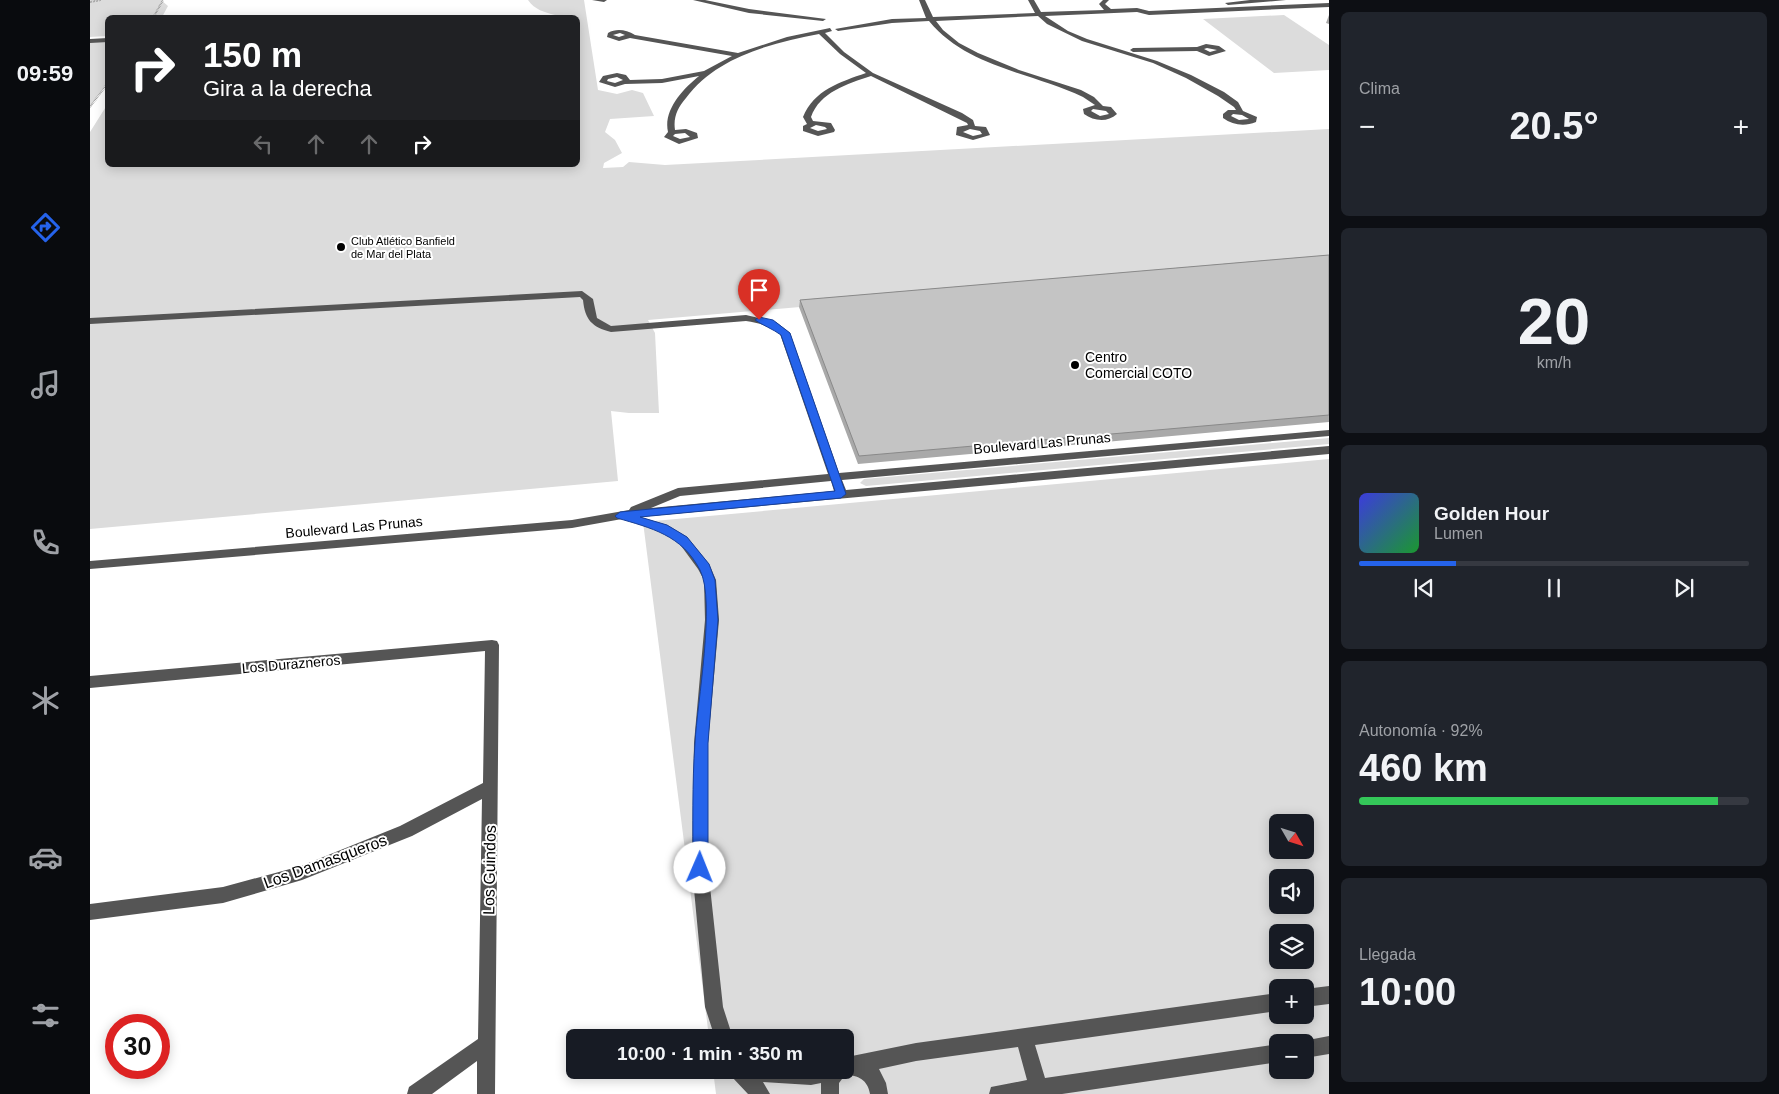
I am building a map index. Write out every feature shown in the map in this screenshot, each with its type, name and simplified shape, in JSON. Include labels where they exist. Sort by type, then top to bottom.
[{"type":"street","points":[[595,0],[604,0]]},
{"type":"street","points":[[696,0],[749,12],[834,20],[843,24],[838,29]]},
{"type":"street","points":[[922,0],[931,20],[956,43],[980,56],[1075,91],[1094,101],[1100,107]]},
{"type":"street","points":[[1031,0],[1040,14],[1069,34],[1155,63],[1202,83],[1235,104],[1240,112]]},
{"type":"street","points":[[1106,0],[1102,4],[1110,12]]},
{"type":"street","points":[[1268,0],[1275,3],[1277,8]]},
{"type":"street","points":[[1136,10],[1142,7],[1283,0]]},
{"type":"street","points":[[1238,2],[1239,6],[1252,10]]},
{"type":"street","points":[[1178,5],[1186,11]]},
{"type":"street","points":[[672,132],[670,124],[679,102],[695,82],[708,71],[739,55],[808,34],[892,22],[1136,10],[1149,13],[1252,10],[1329,5]]},
{"type":"street","points":[[789,16],[813,26],[830,30]]},
{"type":"street","points":[[808,34],[813,32],[813,26],[816,21],[823,19]]},
{"type":"street","points":[[845,20],[892,22]]},
{"type":"street","points":[[821,32],[842,53],[871,74],[959,115],[970,122],[972,127]]},
{"type":"street","points":[[631,36],[739,55]]},
{"type":"street","points":[[90,40],[105,40]]},
{"type":"street","points":[[1113,48],[1157,52],[1198,49]]},
{"type":"street","points":[[626,82],[662,81],[708,71]]},
{"type":"street","points":[[811,124],[808,120],[808,113],[823,95],[848,82],[871,74]]},
{"type":"street","points":[[90,321],[582,294],[588,299],[590,316],[598,326],[611,329],[746,318],[759,320],[774,325],[785,333],[841,494]]},
{"type":"street","name":"Boulevard Las Prunas","points":[[90,565],[572,524],[620,516],[678,492],[1329,433]]},
{"type":"street","points":[[620,516],[763,501],[1329,450]]},
{"type":"street","points":[[620,516],[663,528],[683,540],[704,567],[710,580],[712,620],[701,743],[700,868],[714,1007],[721,1029]]},
{"type":"street","name":"Los Durazneros","points":[[90,682],[492,646]]},
{"type":"street","name":"Los Guindos","points":[[486,1094],[492,646]]},
{"type":"street","name":"Los Damasqueros","points":[[90,912],[223,895],[302,873],[406,831],[490,787]]},
{"type":"street","points":[[1314,997],[1329,995]]},
{"type":"street","points":[[854,1065],[916,1052],[1269,1003]]},
{"type":"street","points":[[1024,1038],[1039,1088]]},
{"type":"street","points":[[416,1094],[487,1043]]},
{"type":"street","points":[[1314,1048],[1329,1045]]},
{"type":"street","points":[[998,1094],[1269,1054]]},
{"type":"street","points":[[854,1068],[864,1068],[871,1074],[876,1081],[879,1094]]},
{"type":"street","points":[[748,1079],[760,1094]]},
{"type":"street","points":[[830,1094],[828,1087],[831,1079]]},
{"type":"path","points":[[90,2],[101,0]]},
{"type":"path","points":[[154,15],[163,0]]},
{"type":"path","points":[[90,107],[105,86]]},
{"type":"shaded area","points":[[90,0],[161,0],[168,6],[163,15],[105,15],[105,36],[90,37]]},
{"type":"shaded area","name":"Club Atlético Banfield de Mar del Plata","points":[[528,0],[584,0],[598,90],[617,94],[632,90],[643,93],[654,116],[610,119],[605,132],[615,140],[622,153],[604,163],[603,168],[623,167],[629,162],[665,165],[1329,129],[1329,262],[648,320],[655,333],[659,413],[611,411],[618,481],[90,529],[90,132],[105,108],[105,167],[580,167],[580,15],[555,15],[543,12]]},
{"type":"shaded area","points":[[1284,15],[1329,45],[1329,70],[1274,73],[1203,19]]},
{"type":"shaded area","points":[[105,40],[105,86],[90,107],[90,41]]},
{"type":"shaded area","points":[[1329,438],[1329,444],[866,486],[860,483],[864,479]]},
{"type":"shaded area","points":[[1329,459],[1329,1094],[716,1094],[714,1079],[854,1079],[854,1029],[708,1029],[643,522]]},
{"type":"building","name":"Centro Comercial COTO","points":[[1329,255],[1329,415],[859,456],[800,300]]},
{"type":"place","name":"Club Atlético Banfield de Mar del Plata","points":[[341,247]]},
{"type":"place","name":"Centro Comercial COTO","points":[[1075,365]]},
{"type":"route","points":[[700,868],[701,743],[712,620],[710,580],[704,567],[683,540],[663,528],[620,516],[841,494],[785,333],[769,322],[759,320]]}]
